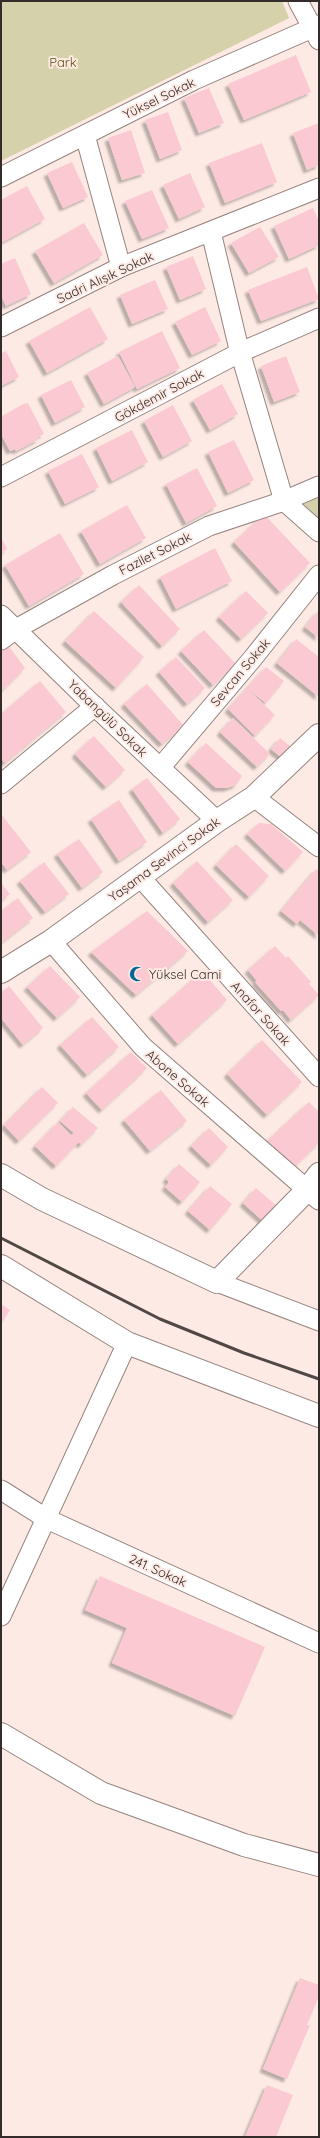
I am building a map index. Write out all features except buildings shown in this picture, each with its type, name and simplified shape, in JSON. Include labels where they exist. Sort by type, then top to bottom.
[{"type":"street","points":[[298,1],[316,31]]},
{"type":"street","name":"Yüksel Sokak","points":[[1,177],[194,80],[316,31]]},
{"type":"street","points":[[85,135],[121,267]]},
{"type":"street","name":"Sadri Alışık Sokak","points":[[1,327],[121,267],[319,188]]},
{"type":"street","points":[[211,232],[238,345],[284,501],[319,532]]},
{"type":"street","name":"Gökdemir Sokak","points":[[1,478],[241,352],[319,318]]},
{"type":"street","name":"Fazilet Sokak","points":[[8,635],[113,575],[209,526],[284,501],[319,486]]},
{"type":"street","name":"Sevcan Sokak","points":[[160,768],[253,658],[319,576]]},
{"type":"street","name":"Yabangülü Sokak","points":[[1,614],[8,635],[95,706],[217,821]]},
{"type":"street","points":[[1,784],[95,706]]},
{"type":"street","name":"Yaşama Sevinci Sokak","points":[[1,972],[50,941],[217,821],[254,797],[319,735]]},
{"type":"street","points":[[254,797],[319,847]]},
{"type":"street","name":"Anafor Sokak","points":[[140,877],[319,1078]]},
{"type":"street","name":"Abone Sokak","points":[[50,941],[143,1047],[315,1188]]},
{"type":"street","points":[[1,1174],[42,1199],[217,1282],[319,1321]]},
{"type":"street","points":[[217,1282],[315,1188]]},
{"type":"street","points":[[1,1266],[127,1342],[319,1416]]},
{"type":"street","points":[[1,1616],[47,1520],[127,1342]]},
{"type":"street","name":"241. Sokak","points":[[1,1490],[47,1520],[319,1643]]},
{"type":"street","points":[[1,1734],[101,1793],[244,1845],[319,1865]]},
{"type":"green space","name":"Park","points":[[1,1],[282,1],[289,18],[1,161]]},
{"type":"green space","points":[[319,491],[319,518],[296,499]]},
{"type":"railway","points":[[1,1238],[160,1319],[244,1353],[319,1379]]},
{"type":"place","name":"Yüksel Cami","points":[[137,974]]}]
